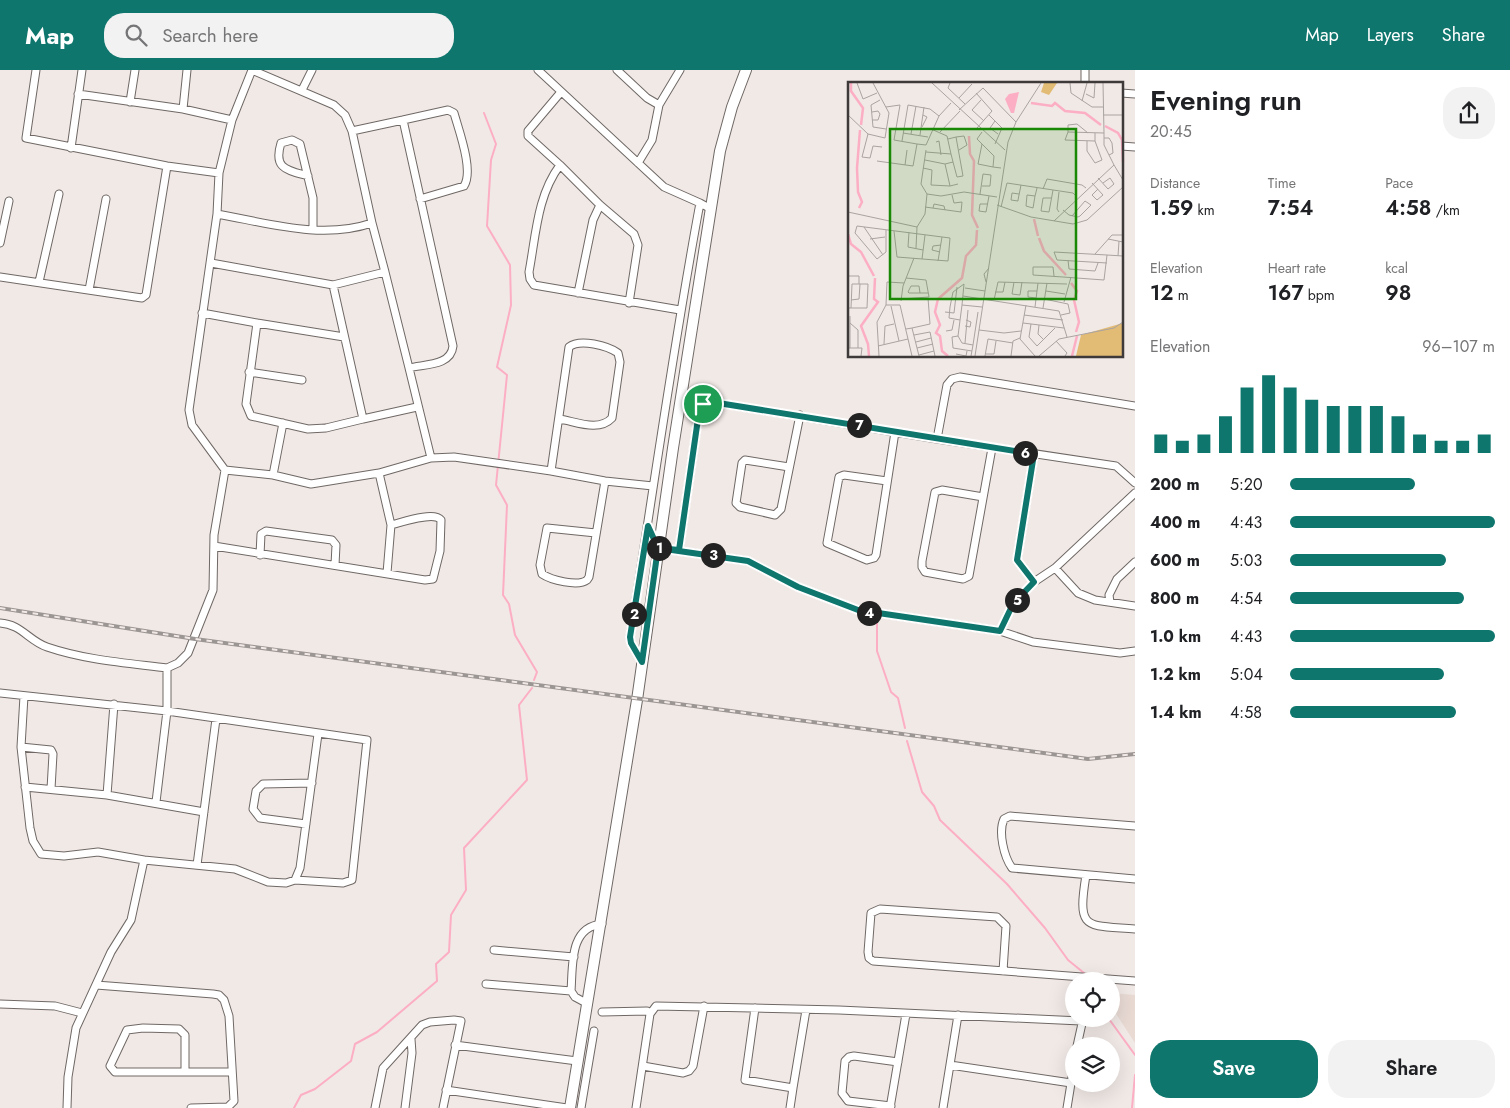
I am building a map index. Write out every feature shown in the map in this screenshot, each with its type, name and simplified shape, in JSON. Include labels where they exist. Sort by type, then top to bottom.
[{"type":"street","points":[[36,70],[26,138],[167,166],[219,173]]},
{"type":"street","points":[[71,148],[82,70]]},
{"type":"street","points":[[130,102],[136,70]]},
{"type":"street","points":[[183,109],[187,70]]},
{"type":"street","points":[[0,623],[16,626],[35,641],[49,648],[104,660],[166,668],[188,654],[214,590],[214,535],[225,470],[192,425],[189,410],[217,214],[219,173],[232,120],[252,70],[334,105],[345,115],[352,131],[372,223],[431,458]]},
{"type":"street","points":[[302,90],[312,70]]},
{"type":"street","points":[[538,70],[664,187],[711,209]]},
{"type":"street","points":[[616,70],[647,98],[659,105]]},
{"type":"street","points":[[638,163],[652,140],[659,105],[680,70]]},
{"type":"street","points":[[446,1090],[568,1108],[602,924],[673,448],[720,151],[746,70]]},
{"type":"street","points":[[561,92],[528,131],[528,136],[600,205],[634,234],[638,245],[629,303]]},
{"type":"street","points":[[1122,93],[1135,94]]},
{"type":"street","points":[[78,94],[183,109],[232,120]]},
{"type":"street","points":[[352,131],[448,110],[454,113],[468,168],[468,180],[464,186],[420,199]]},
{"type":"street","points":[[402,120],[454,346],[452,354],[446,360],[409,368]]},
{"type":"street","points":[[308,176],[286,170],[279,163],[278,153],[281,143],[292,140],[300,144],[308,176],[313,198],[313,230]]},
{"type":"street","points":[[1122,146],[1135,147]]},
{"type":"street","points":[[560,165],[548,182],[542,202],[530,279],[534,285],[680,314],[694,320]]},
{"type":"street","points":[[0,277],[142,298],[146,295],[167,166]]},
{"type":"street","points":[[40,282],[59,194]]},
{"type":"street","points":[[89,290],[106,200]]},
{"type":"street","points":[[0,243],[9,202]]},
{"type":"street","points":[[642,662],[631,643],[630,637],[680,314],[700,203]]},
{"type":"street","points":[[578,293],[593,220],[600,205]]},
{"type":"street","points":[[217,214],[313,230],[347,230],[372,223]]},
{"type":"street","points":[[210,264],[333,285],[385,272]]},
{"type":"street","points":[[333,285],[363,419]]},
{"type":"street","points":[[202,313],[344,337]]},
{"type":"street","points":[[257,323],[249,372],[246,410],[250,416],[308,428],[326,428],[417,407]]},
{"type":"street","points":[[551,471],[569,346],[580,343],[611,349],[618,353],[620,362],[612,418],[600,426],[560,419]]},
{"type":"street","points":[[249,372],[302,380]]},
{"type":"street","points":[[937,439],[947,385],[952,379],[960,378],[1135,406]]},
{"type":"street","points":[[679,550],[700,408],[712,402],[992,448],[1116,466],[1135,484]]},
{"type":"street","points":[[789,467],[745,460],[742,463],[736,503],[740,507],[757,511],[779,513],[789,467],[800,415]]},
{"type":"street","points":[[273,475],[283,423]]},
{"type":"street","points":[[887,480],[844,475],[839,477],[827,543],[867,560],[874,558],[887,480],[895,432]]},
{"type":"street","points":[[658,456],[673,448]]},
{"type":"street","points":[[983,496],[942,490],[935,492],[922,561],[922,567],[925,572],[963,579],[969,576],[992,448]]},
{"type":"street","points":[[1034,454],[1017,560],[1034,582]]},
{"type":"street","points":[[225,470],[273,475],[311,484],[379,473],[431,458],[454,457],[605,481],[653,486]]},
{"type":"street","points":[[379,473],[392,525],[388,573]]},
{"type":"street","points":[[596,533],[547,528],[540,565],[542,574],[549,578],[585,583],[589,577],[605,481]]},
{"type":"street","points":[[1000,631],[1013,604],[1034,582],[1055,568],[1135,493]]},
{"type":"street","points":[[214,546],[260,555],[425,580],[433,579],[443,531],[441,520],[436,516],[392,525]]},
{"type":"street","points":[[648,526],[658,548]]},
{"type":"street","points":[[260,555],[261,534],[266,532],[332,540],[336,545],[335,565]]},
{"type":"street","points":[[658,548],[748,561],[798,587],[858,610],[1000,631],[1033,642],[1120,653],[1135,651]]},
{"type":"street","points":[[1110,602],[1109,595],[1117,579],[1135,562]]},
{"type":"street","points":[[1055,568],[1078,593],[1095,600],[1135,606]]},
{"type":"street","points":[[156,802],[167,711],[166,668]]},
{"type":"street","points":[[0,693],[114,704],[367,740],[352,880],[343,883],[308,880],[295,880],[286,883],[268,882],[235,869],[144,860],[98,852],[64,856],[40,854],[33,841],[30,828],[25,788],[21,747],[24,696]]},
{"type":"street","points":[[107,795],[114,704]]},
{"type":"street","points":[[197,865],[216,719]]},
{"type":"street","points":[[295,880],[300,868],[318,734]]},
{"type":"street","points":[[21,747],[51,750],[53,754],[51,789]]},
{"type":"street","points":[[306,824],[260,818],[253,809],[256,791],[263,784],[312,783]]},
{"type":"street","points":[[25,788],[107,795],[156,802],[204,812]]},
{"type":"street","points":[[1135,826],[1010,816],[1004,819],[1001,826],[1007,861],[1012,868],[1135,880]]},
{"type":"street","points":[[67,1108],[71,1049],[82,1013],[111,952],[131,920],[144,860]]},
{"type":"street","points":[[300,868],[308,880]]},
{"type":"street","points":[[1086,875],[1083,906],[1083,915],[1086,920],[1093,925],[1135,929]]},
{"type":"street","points":[[1003,971],[1006,926],[997,917],[880,909],[871,914],[868,952],[869,958],[873,961],[1065,977]]},
{"type":"street","points":[[588,1004],[576,997],[571,991],[574,957],[581,933],[591,925],[602,924]]},
{"type":"street","points":[[494,950],[574,957]]},
{"type":"street","points":[[1120,981],[1135,981]]},
{"type":"street","points":[[486,984],[571,991]]},
{"type":"street","points":[[96,985],[219,995],[227,1007],[229,1016],[233,1106],[228,1108],[191,1108]]},
{"type":"street","points":[[0,1004],[55,1006],[82,1013]]},
{"type":"street","points":[[636,1108],[653,1008],[660,1005],[1065,1019]]},
{"type":"street","points":[[643,1066],[683,1073],[689,1071],[693,1066],[704,1006]]},
{"type":"street","points":[[755,1008],[745,1080],[793,1088]]},
{"type":"street","points":[[790,1108],[806,1010]]},
{"type":"street","points":[[602,1012],[647,1011]]},
{"type":"street","points":[[898,1062],[849,1056],[845,1061],[842,1093],[844,1097],[848,1101],[890,1107],[898,1062],[906,1014]]},
{"type":"street","points":[[943,1108],[958,1015]]},
{"type":"street","points":[[375,1108],[383,1068],[426,1023],[454,1020],[461,1022],[446,1090],[444,1108]]},
{"type":"street","points":[[185,1072],[186,1035],[179,1029],[138,1028],[127,1030],[110,1066],[115,1072],[185,1072],[231,1072]]},
{"type":"street","points":[[581,1108],[594,1031]]},
{"type":"street","points":[[405,1108],[412,1053],[411,1039]]},
{"type":"street","points":[[455,1045],[577,1061]]},
{"type":"street","points":[[950,1065],[1065,1081]]},
{"type":"street","points":[[1067,1108],[1069,1092]]},
{"type":"shaded area","points":[[1120,994],[1135,995],[1135,1043],[1120,1020]]},
{"type":"waterway","points":[[484,113],[496,144],[491,160],[487,226],[510,265],[511,305],[497,367],[507,375],[496,485],[507,505],[503,595],[509,604],[515,635],[537,672],[534,680]]},
{"type":"waterway","points":[[877,620],[877,651],[891,692],[898,698],[905,728]]},
{"type":"waterway","points":[[294,1108],[301,1095],[315,1089],[351,1061],[355,1044],[377,1032],[437,981],[436,964],[449,952],[451,915],[466,890],[464,848],[527,780],[519,705],[532,688]]},
{"type":"waterway","points":[[907,741],[922,792],[934,806],[940,820],[1007,884],[1045,928],[1068,960],[1083,972]]},
{"type":"waterway","points":[[1115,1027],[1135,1055]]},
{"type":"waterway","points":[[1132,1108],[1135,1075]]},
{"type":"railway","points":[[0,608],[195,639],[1088,759],[1135,754]]},
{"type":"route","points":[[703,404],[699,412],[679,550],[658,548],[642,662],[631,643],[630,637],[648,526],[658,548],[748,561],[798,587],[837,603],[883,616],[1000,631],[1013,604],[1034,582],[1017,560],[1034,454],[800,415],[712,402],[703,404]]}]
